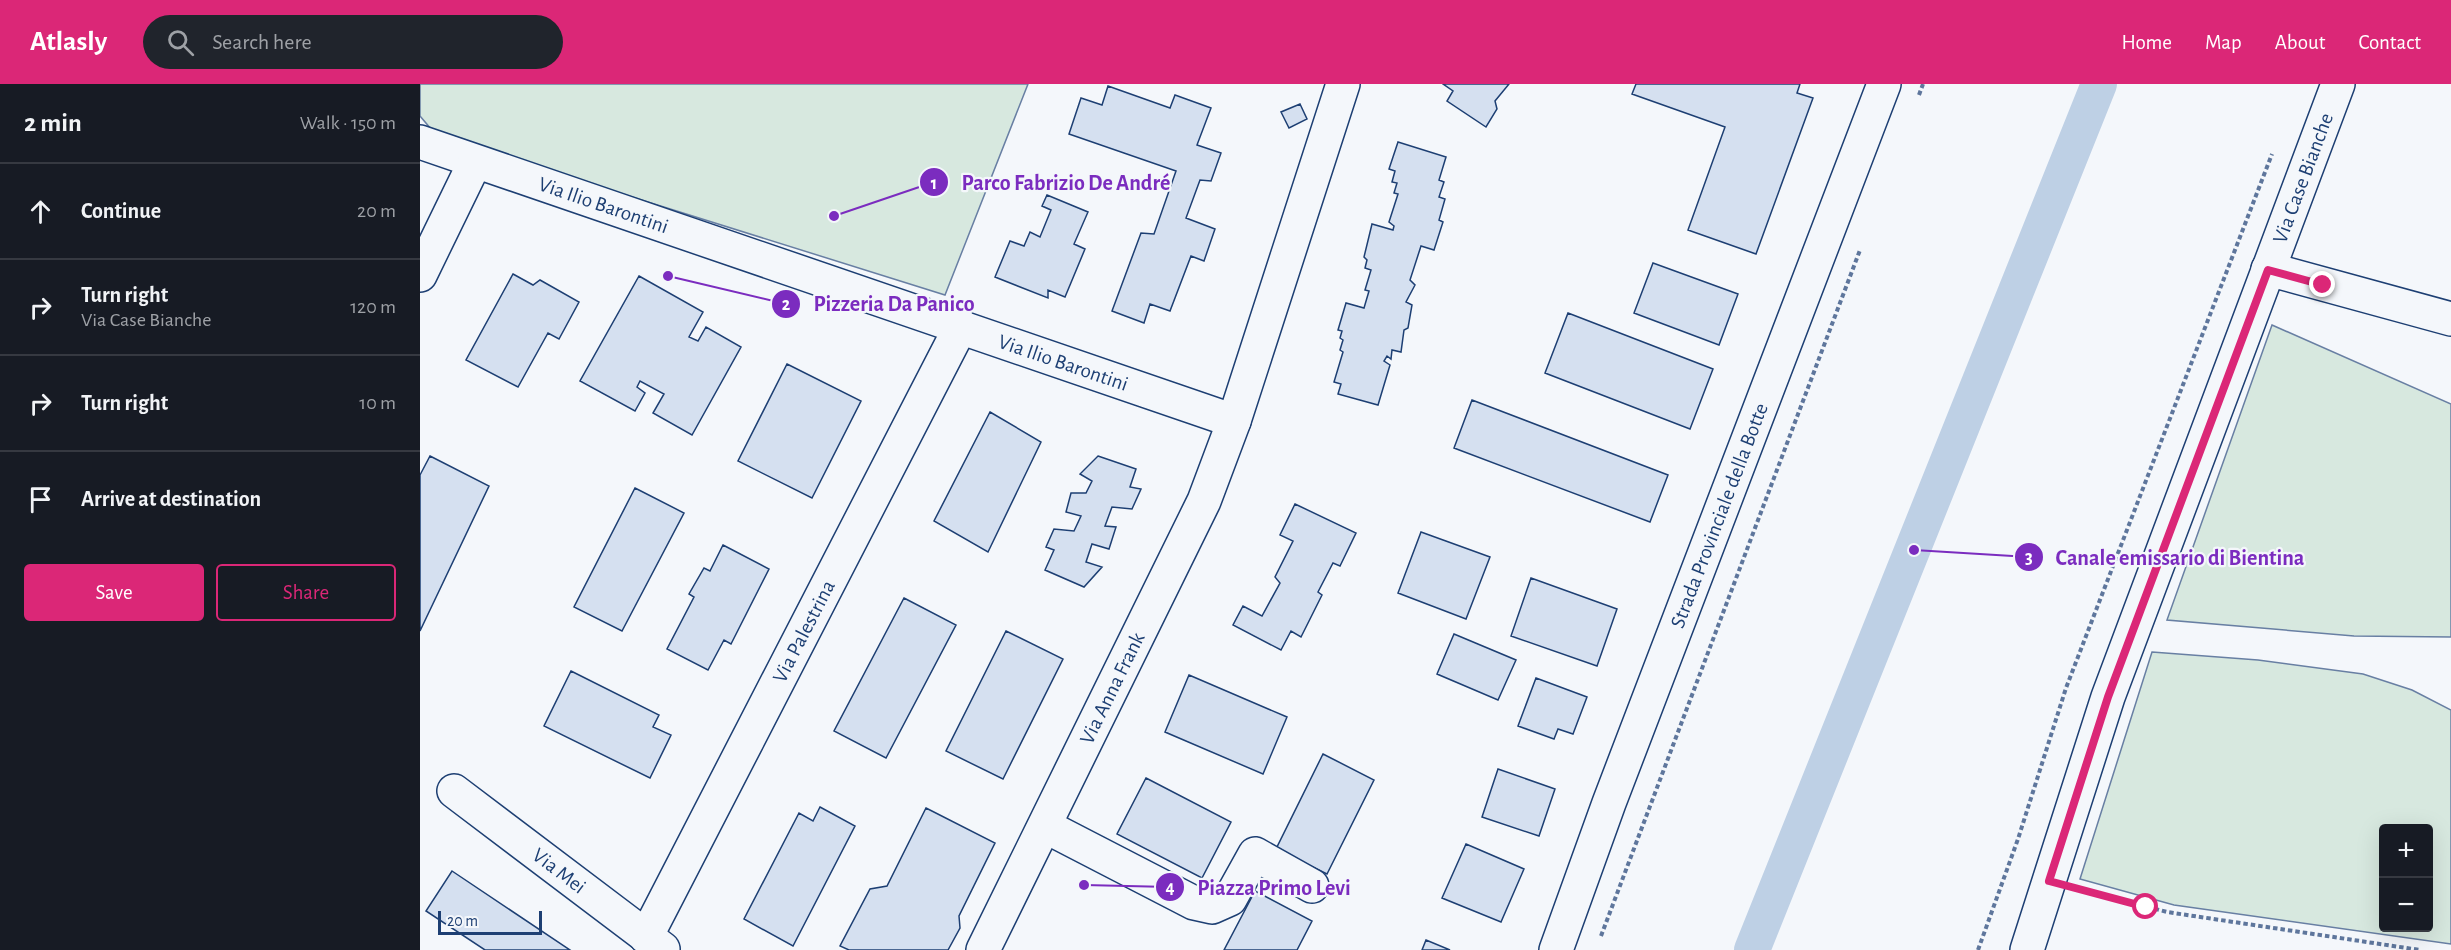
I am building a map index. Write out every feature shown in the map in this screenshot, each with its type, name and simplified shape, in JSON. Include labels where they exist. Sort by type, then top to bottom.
[{"type":"street","points":[[1234,421],[1343,84]]},
{"type":"street","name":"Strada Provinciale della Botte","points":[[1556,950],[1609,803],[1884,84]]},
{"type":"street","name":"Via Case Bianche","points":[[2026,950],[2115,678],[2338,84]]},
{"type":"street","name":"Via Ilio Barontini","points":[[420,142],[1234,421]]},
{"type":"street","points":[[420,275],[475,162]]},
{"type":"street","points":[[2268,270],[2451,319]]},
{"type":"street","name":"Via Palestrina","points":[[656,943],[962,326]]},
{"type":"street","name":"Via Anna Frank","points":[[983,950],[1204,501],[1234,421]]},
{"type":"street","name":"Via Mei","points":[[454,791],[656,943]]},
{"type":"street","points":[[1045,826],[1194,903],[1212,907],[1230,899],[1255,854],[1311,886]]},
{"type":"path","points":[[1915,106],[1923,84]]},
{"type":"path","points":[[1978,950],[2018,838],[2066,688],[2275,147]]},
{"type":"path","points":[[1600,939],[1864,240]]},
{"type":"path","points":[[2049,881],[2167,912],[2420,950]]},
{"type":"shaded area","points":[[420,84],[1028,84],[945,295],[437,136],[420,116]]},
{"type":"shaded area","points":[[2272,325],[2451,404],[2451,637],[2354,636],[2167,620]]},
{"type":"shaded area","points":[[2152,652],[2258,660],[2363,674],[2412,690],[2451,710],[2451,944],[2174,905],[2080,879]]},
{"type":"building","points":[[1443,84],[1509,84],[1495,101],[1497,109],[1486,127],[1447,101],[1453,91]]},
{"type":"building","points":[[1636,84],[1800,84],[1797,93],[1813,98],[1756,254],[1688,230],[1725,127],[1632,94]]},
{"type":"building","points":[[1108,86],[1170,108],[1175,95],[1211,108],[1197,145],[1221,153],[1211,181],[1200,180],[1186,218],[1215,229],[1204,261],[1191,256],[1170,311],[1150,304],[1144,323],[1112,311],[1141,233],[1154,234],[1176,171],[1069,134],[1081,98],[1102,105]]},
{"type":"building","points":[[1300,104],[1307,119],[1289,128],[1281,112]]},
{"type":"building","points":[[1398,142],[1446,157],[1439,180],[1444,182],[1439,197],[1445,199],[1439,220],[1443,222],[1434,250],[1421,246],[1410,280],[1415,285],[1406,302],[1412,305],[1408,328],[1404,330],[1401,352],[1392,350],[1391,359],[1387,356],[1384,361],[1390,365],[1378,405],[1338,394],[1341,384],[1334,382],[1343,352],[1340,350],[1343,340],[1340,338],[1342,331],[1338,330],[1346,303],[1364,308],[1369,291],[1365,290],[1371,270],[1365,268],[1367,260],[1364,257],[1372,224],[1393,230],[1394,226],[1389,222],[1398,194],[1394,193],[1397,183],[1392,182],[1395,171],[1389,169]]},
{"type":"building","points":[[1047,195],[1088,212],[1074,244],[1085,249],[1065,297],[1048,290],[1048,298],[995,277],[1010,241],[1024,246],[1030,232],[1040,237],[1051,210],[1042,206]]},
{"type":"building","points":[[1653,263],[1738,294],[1719,345],[1634,313]]},
{"type":"building","points":[[513,274],[533,285],[540,280],[579,302],[559,339],[548,333],[518,387],[466,360]]},
{"type":"building","points":[[639,276],[703,312],[689,337],[698,341],[706,327],[741,347],[692,435],[653,413],[664,394],[640,381],[637,387],[645,393],[635,411],[580,381]]},
{"type":"building","points":[[1568,313],[1713,369],[1690,429],[1545,373]]},
{"type":"building","points":[[787,364],[861,401],[812,498],[738,461]]},
{"type":"building","points":[[1472,400],[1668,475],[1650,522],[1454,448]]},
{"type":"building","points":[[990,412],[1041,442],[988,552],[934,521]]},
{"type":"building","points":[[430,456],[489,486],[420,631],[420,475]]},
{"type":"building","points":[[1098,456],[1136,469],[1130,487],[1141,489],[1132,509],[1112,507],[1105,526],[1116,527],[1109,549],[1092,544],[1086,562],[1102,567],[1084,587],[1045,570],[1054,550],[1046,547],[1054,529],[1074,531],[1081,516],[1066,512],[1071,493],[1086,493],[1092,481],[1080,474]]},
{"type":"building","points":[[635,488],[684,513],[622,631],[574,607]]},
{"type":"building","points":[[1295,504],[1356,533],[1340,566],[1333,563],[1318,592],[1322,595],[1301,637],[1291,631],[1281,650],[1233,625],[1243,606],[1262,616],[1280,583],[1275,577],[1293,541],[1280,535]]},
{"type":"building","points":[[1421,532],[1490,557],[1466,619],[1398,593]]},
{"type":"building","points":[[723,545],[769,569],[731,644],[724,640],[708,670],[667,649],[694,597],[689,594],[704,568],[710,571]]},
{"type":"building","points":[[1531,578],[1617,609],[1597,666],[1511,636]]},
{"type":"building","points":[[904,598],[956,625],[886,758],[834,731]]},
{"type":"building","points":[[1006,631],[1063,659],[1003,779],[946,751]]},
{"type":"building","points":[[1454,634],[1516,660],[1498,700],[1437,674]]},
{"type":"building","points":[[571,671],[659,715],[653,727],[671,735],[650,778],[544,726]]},
{"type":"building","points":[[1189,675],[1287,717],[1263,774],[1165,732]]},
{"type":"building","points":[[1536,678],[1587,697],[1573,734],[1558,729],[1554,739],[1518,726]]},
{"type":"building","points":[[1323,754],[1374,780],[1327,874],[1276,849]]},
{"type":"building","points":[[1498,769],[1555,789],[1539,836],[1482,817]]},
{"type":"building","points":[[1146,778],[1231,822],[1202,878],[1117,834]]},
{"type":"building","points":[[820,807],[855,826],[793,946],[744,919],[799,813],[813,821]]},
{"type":"building","points":[[926,808],[995,843],[959,916],[960,928],[948,950],[849,950],[840,946],[870,889],[887,886]]},
{"type":"building","points":[[1466,844],[1524,869],[1501,922],[1442,898]]},
{"type":"building","points":[[452,871],[570,950],[485,950],[426,911]]},
{"type":"building","points":[[1255,891],[1312,921],[1297,950],[1224,950]]},
{"type":"building","points":[[1426,940],[1450,950],[1422,950]]},
{"type":"waterway","points":[[1752,950],[2099,84]]},
{"type":"place","name":"Parco Fabrizio De André","points":[[834,216]]},
{"type":"place","name":"Pizzeria Da Panico","points":[[668,276]]},
{"type":"place","name":"Canale emissario di Bientina","points":[[1914,550]]},
{"type":"place","name":"Piazza Primo Levi","points":[[1084,885]]},
{"type":"route","points":[[2146,907],[2049,881],[2108,697],[2268,270],[2323,285]]}]
